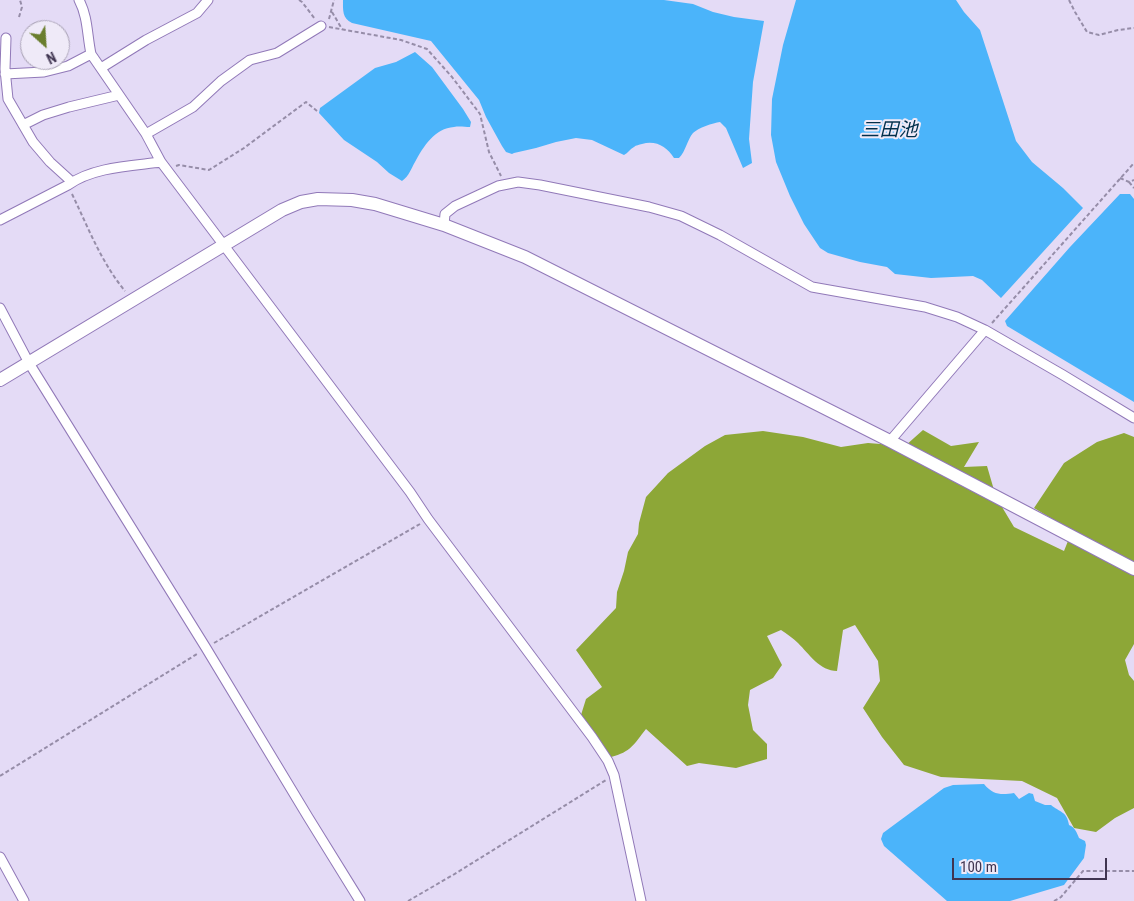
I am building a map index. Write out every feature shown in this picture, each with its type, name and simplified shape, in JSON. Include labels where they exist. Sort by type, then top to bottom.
[{"type":"street","points":[[79,0],[86,13],[91,54],[146,134],[164,166],[592,737],[608,761],[614,775],[641,901]]},
{"type":"street","points":[[101,68],[146,40],[197,13],[208,0]]},
{"type":"street","points":[[146,134],[192,107],[226,77],[250,60],[277,53],[321,26]]},
{"type":"street","points":[[6,38],[5,74],[8,99],[33,142],[70,184]]},
{"type":"street","points":[[5,74],[44,72],[68,66],[91,54]]},
{"type":"street","points":[[23,125],[43,115],[119,95]]},
{"type":"street","points":[[0,220],[97,171],[164,166]]},
{"type":"street","points":[[444,225],[445,214],[455,206],[498,186],[518,182],[649,207],[682,216],[720,235],[812,287],[925,307],[957,317],[985,330],[1134,418]]},
{"type":"street","points":[[0,380],[282,210],[301,202],[318,199],[352,200],[375,204],[444,225],[525,257],[890,441],[1134,569]]},
{"type":"street","points":[[0,308],[29,363],[360,901]]},
{"type":"street","points":[[890,441],[985,330]]},
{"type":"street","points":[[0,857],[24,901]]},
{"type":"path","points":[[19,16],[22,7],[20,0]]},
{"type":"path","points":[[299,0],[321,26],[401,40],[427,49],[480,114],[489,152],[506,184]]},
{"type":"path","points":[[321,26],[330,18],[334,0]]},
{"type":"path","points":[[1069,0],[1087,32],[1099,35],[1134,28]]},
{"type":"path","points":[[331,11],[342,29]]},
{"type":"path","points":[[164,166],[179,165],[209,170],[244,148],[306,102],[317,111]]},
{"type":"path","points":[[985,330],[1134,163]]},
{"type":"path","points":[[1120,178],[1129,182],[1134,188]]},
{"type":"path","points":[[1129,182],[1134,180]]},
{"type":"path","points":[[70,184],[101,256],[115,279],[132,300]]},
{"type":"path","points":[[408,901],[614,775]]},
{"type":"path","points":[[1054,901],[1061,897],[1083,870],[1134,871]]},
{"type":"green space","points":[[923,430],[951,446],[979,442],[964,467],[987,466],[996,497],[1014,527],[1064,551],[1072,531],[1034,508],[1064,463],[1097,442],[1124,433],[1134,437],[1134,644],[1125,660],[1129,675],[1134,681],[1134,808],[1115,818],[1096,832],[1074,828],[1057,798],[1022,781],[941,777],[904,765],[882,737],[863,708],[880,681],[878,661],[855,625],[843,630],[837,671],[820,665],[796,641],[781,630],[767,636],[782,665],[773,678],[750,690],[748,705],[753,730],[767,744],[767,759],[736,768],[699,763],[687,766],[646,729],[628,750],[611,757],[581,715],[586,699],[602,687],[576,650],[616,608],[617,592],[628,552],[638,534],[646,497],[668,473],[705,446],[725,435],[763,431],[803,437],[841,447],[868,443],[905,446]]},
{"type":"water","points":[[343,0],[664,0],[693,4],[713,12],[734,17],[764,21],[753,82],[749,139],[752,163],[743,168],[726,128],[720,122],[698,129],[693,133],[679,158],[674,158],[661,145],[652,143],[637,145],[624,155],[592,140],[576,138],[512,154],[506,152],[486,117],[479,100],[431,41],[352,23],[345,16]]},
{"type":"water","name":"三田池","points":[[796,0],[956,0],[980,30],[1016,141],[1032,162],[1083,208],[1001,298],[982,280],[973,276],[931,278],[895,274],[887,267],[828,253],[820,248],[804,224],[790,196],[776,162],[771,135],[772,99],[783,45]]},
{"type":"water","points":[[415,52],[432,67],[471,122],[470,127],[447,128],[430,139],[408,175],[402,181],[344,140],[319,113],[320,108],[375,68],[396,62]]},
{"type":"water","points":[[1120,194],[1130,194],[1134,199],[1134,402],[1007,326],[1005,321]]},
{"type":"water","points":[[984,784],[994,792],[1001,794],[1014,793],[1019,799],[1029,793],[1033,794],[1035,801],[1051,805],[1065,814],[1069,825],[1077,832],[1079,838],[1085,841],[1086,845],[1084,858],[1064,885],[1010,901],[947,901],[884,846],[881,839],[883,833],[944,788],[953,785]]}]
